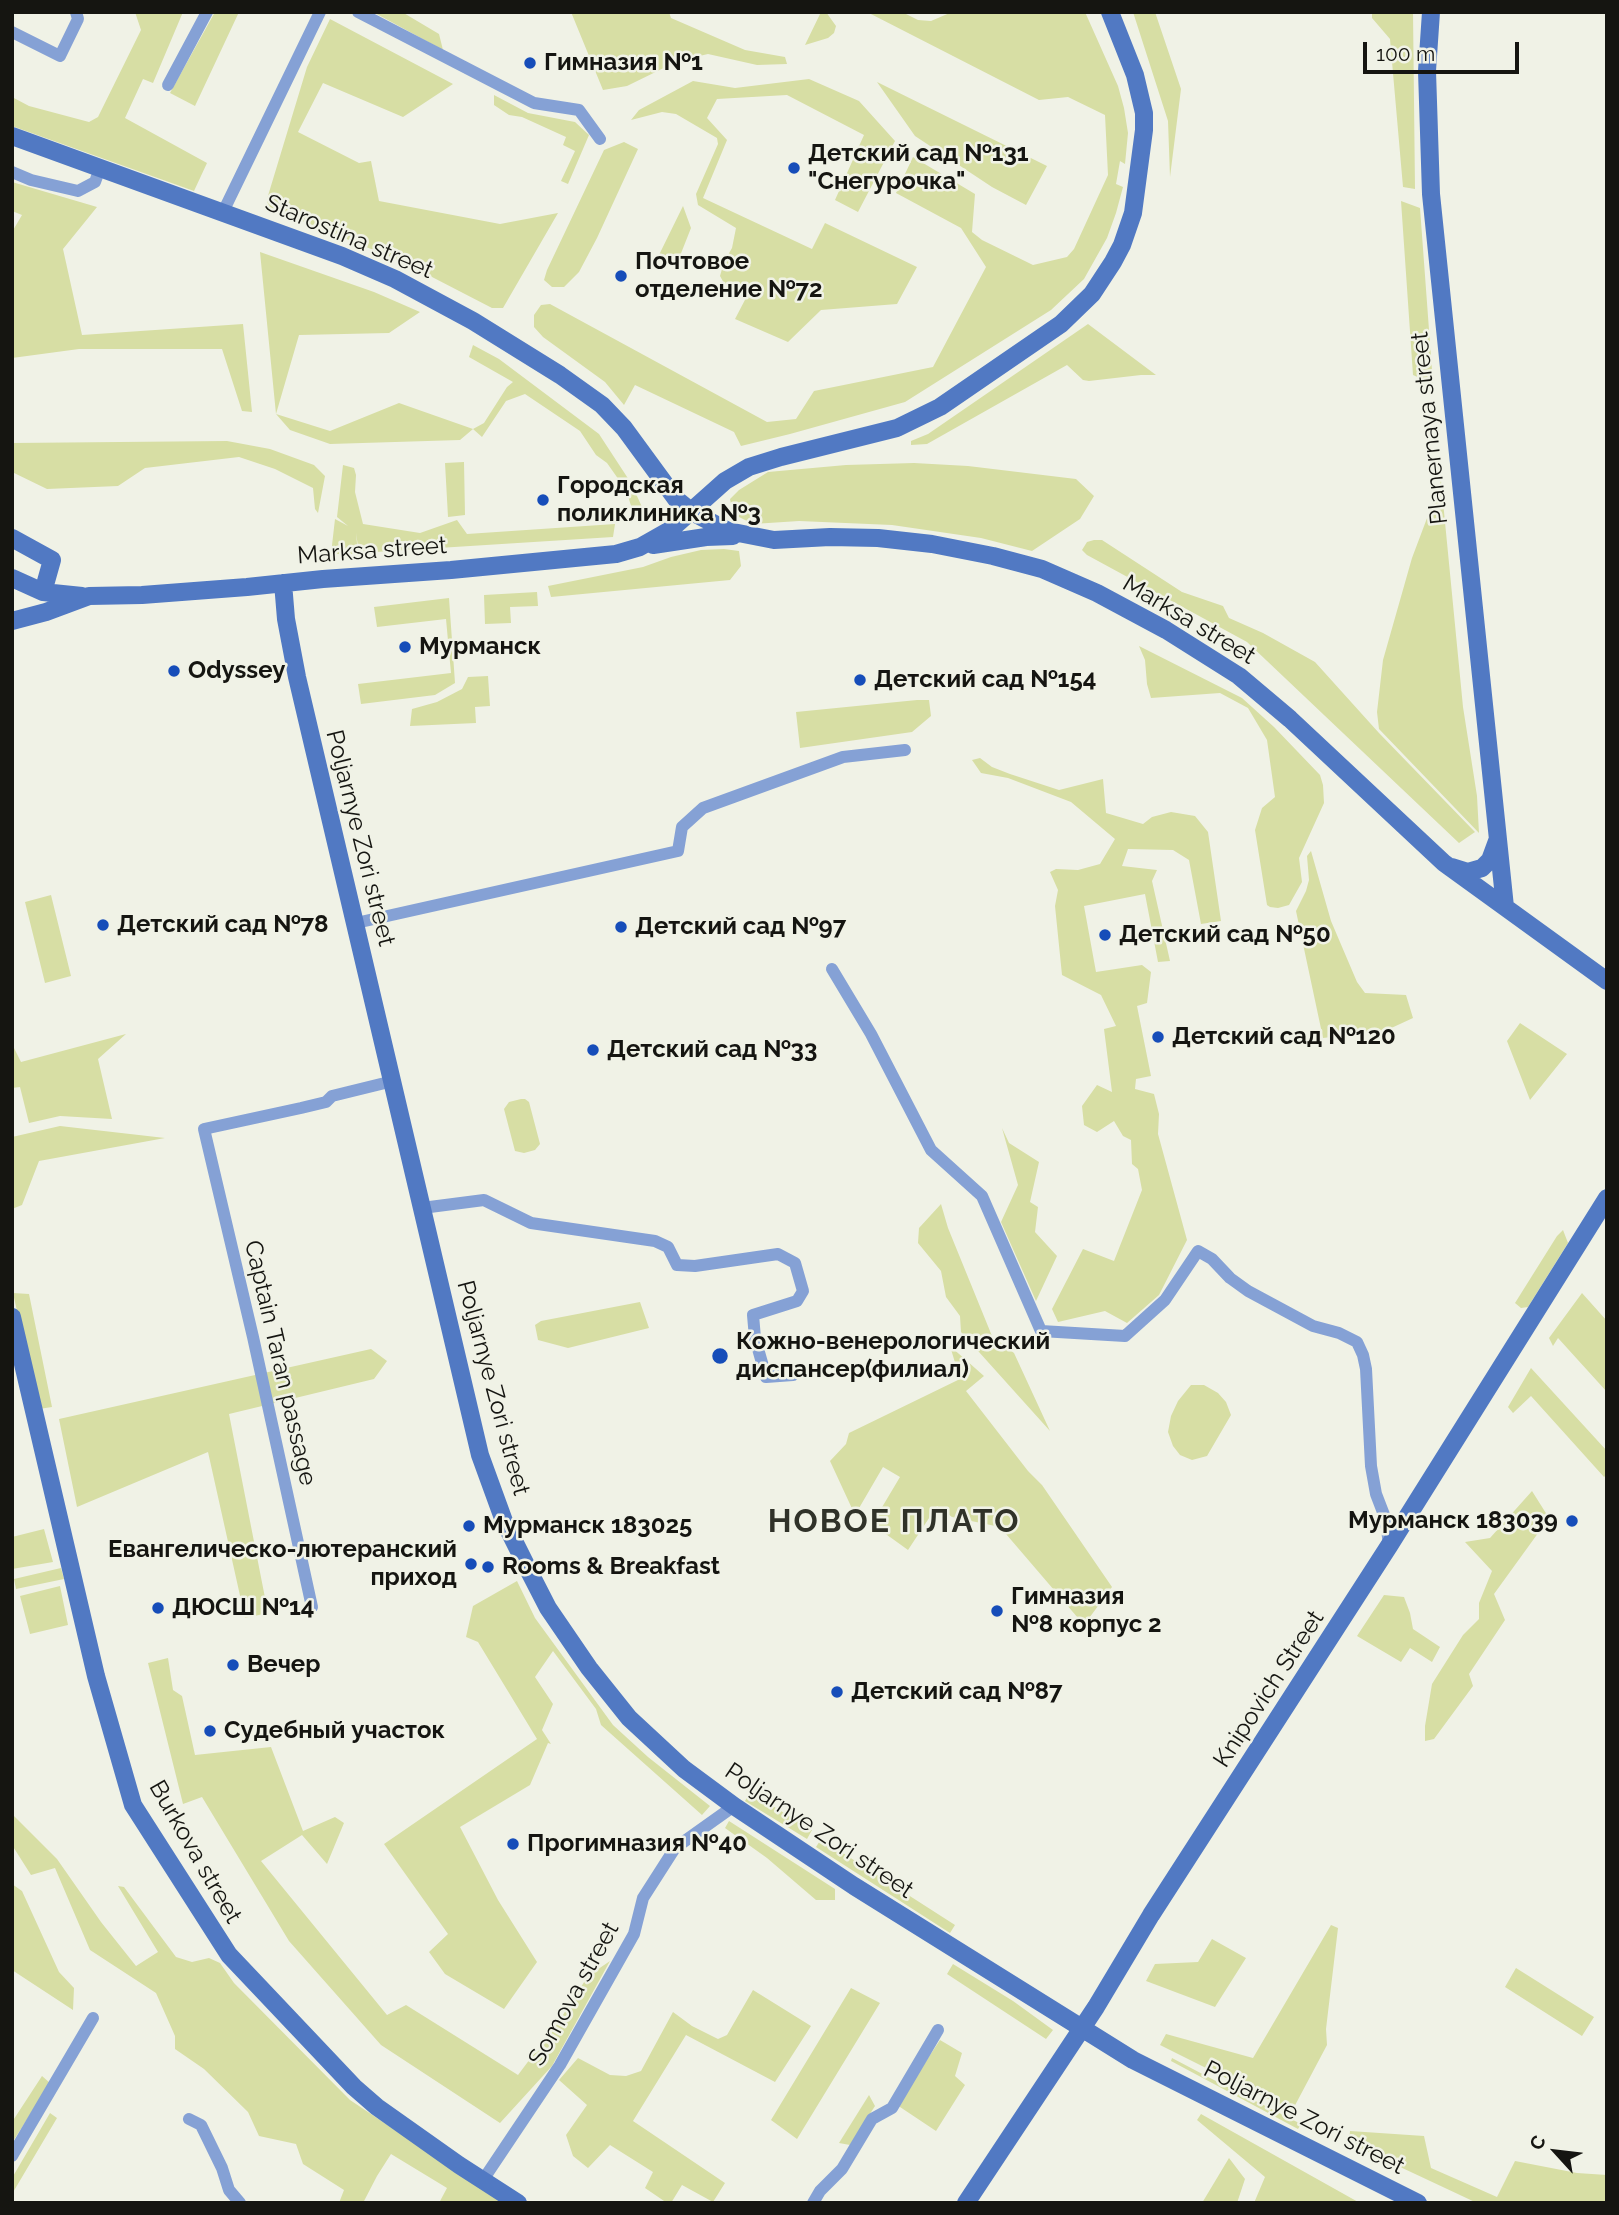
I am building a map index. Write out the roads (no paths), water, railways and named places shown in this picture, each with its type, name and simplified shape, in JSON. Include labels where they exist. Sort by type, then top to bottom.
[{"type":"main road","name":"Marksa street","points":[[12,621],[89,596],[142,595],[616,554],[640,547],[670,530],[721,485],[749,467],[875,435],[918,419],[961,394],[1061,324],[1092,294],[1114,262],[1133,213],[1144,131],[1142,101],[1135,75],[1110,12]]},
{"type":"main road","name":"Planernaya street","points":[[1432,12],[1427,71],[1431,194],[1505,906]]},
{"type":"main road","name":"Starostina street","points":[[12,136],[342,256],[395,279],[473,321],[560,375],[602,405],[676,499],[692,512],[728,531],[747,536]]},
{"type":"main road","points":[[721,485],[712,509],[728,531]]},
{"type":"main road","points":[[640,547],[667,521],[676,499]]},
{"type":"main road","name":"Marksa street","points":[[747,536],[774,540],[878,538],[932,544],[1042,569],[1097,593],[1166,630],[1239,676],[1316,743],[1444,863],[1607,981]]},
{"type":"main road","points":[[640,547],[706,537],[747,536]]},
{"type":"main road","points":[[12,538],[52,560],[43,592]]},
{"type":"main road","points":[[12,578],[43,592],[89,596]]},
{"type":"main road","name":"Poljarnye Zori street","points":[[283,583],[296,677],[480,1455],[504,1521],[548,1608],[573,1646],[615,1702],[684,1769],[734,1806],[898,1914],[1133,2060],[1418,2203]]},
{"type":"main road","points":[[1444,863],[1468,872],[1482,868],[1498,845]]},
{"type":"main road","points":[[1468,880],[1477,882],[1487,877],[1497,865],[1498,845]]},
{"type":"main road","name":"Knipovich Street","points":[[966,2203],[1083,2029],[1151,1915],[1389,1546],[1607,1198]]},
{"type":"main road","name":"Burkova street","points":[[12,1317],[96,1676],[133,1805],[229,1955],[354,2087],[377,2107],[518,2203]]},
{"type":"street","points":[[12,32],[60,56],[78,19],[76,12]]},
{"type":"street","points":[[168,85],[207,12]]},
{"type":"street","points":[[223,212],[320,12]]},
{"type":"street","points":[[358,12],[534,103],[579,110],[600,139]]},
{"type":"street","points":[[12,172],[31,180],[78,191],[94,182],[100,168]]},
{"type":"street","points":[[356,923],[678,851],[682,827],[703,808],[843,757],[905,750]]},
{"type":"street","points":[[832,969],[871,1034],[931,1150],[982,1196],[1041,1331],[1125,1335],[1165,1300],[1198,1251],[1212,1259],[1230,1278],[1248,1291],[1313,1326],[1357,1342],[1366,1369],[1371,1465],[1376,1494],[1386,1520],[1389,1546]]},
{"type":"street","name":"Captain Taran passage","points":[[312,1607],[294,1516],[204,1129],[326,1102],[332,1096],[393,1081]]},
{"type":"street","points":[[422,1208],[484,1200],[531,1223],[655,1241],[668,1247],[677,1265],[695,1266],[779,1254],[794,1263],[803,1291],[797,1301],[753,1315],[755,1338],[766,1377],[793,1374]]},
{"type":"street","name":"Somova street","points":[[483,2180],[560,2065],[634,1934],[643,1898],[675,1848],[734,1806]]},
{"type":"street","points":[[12,2156],[93,2018]]},
{"type":"street","points":[[813,2203],[820,2191],[842,2169],[872,2119],[892,2108],[938,2030]]},
{"type":"street","points":[[188,2119],[201,2125],[222,2168],[229,2190],[240,2203]]},
{"type":"place","name":"Гимназия №1","points":[[530,63]]},
{"type":"place","name":"Детский сад №131 \"Снегурочка\"","points":[[794,168]]},
{"type":"place","name":"Почтовое отделение №72","points":[[621,276]]},
{"type":"place","name":"Городская поликлиника №3","points":[[543,500]]},
{"type":"place","name":"Мурманск","points":[[405,647]]},
{"type":"place","name":"Odyssey","points":[[174,671]]},
{"type":"place","name":"Детский сад №154","points":[[860,680]]},
{"type":"place","name":"Детский сад №78","points":[[103,925]]},
{"type":"place","name":"Детский сад №97","points":[[621,927]]},
{"type":"place","name":"Детский сад №50","points":[[1105,935]]},
{"type":"place","name":"Детский сад №120","points":[[1158,1037]]},
{"type":"place","name":"Детский сад №33","points":[[593,1050]]},
{"type":"place","name":"Кожно-венерологический диспансер(филиал)","points":[[720,1356]]},
{"type":"place","name":"Мурманск 183039","points":[[1572,1521]]},
{"type":"place","name":"Мурманск 183025","points":[[469,1526]]},
{"type":"place","name":"Евангелическо-лютеранский приход","points":[[471,1564]]},
{"type":"place","name":"Rooms & Breakfast","points":[[488,1567]]},
{"type":"place","name":"ДЮСШ №14","points":[[158,1608]]},
{"type":"place","name":"Гимназия №8 корпус 2","points":[[997,1611]]},
{"type":"place","name":"Вечер","points":[[233,1665]]},
{"type":"place","name":"Детский сад №87","points":[[837,1692]]},
{"type":"place","name":"Судебный участок","points":[[210,1731]]},
{"type":"place","name":"Прогимназия №40","points":[[513,1844]]},
{"type":"district","name":"НОВОЕ ПЛАТО","points":[[894,1522]]}]
